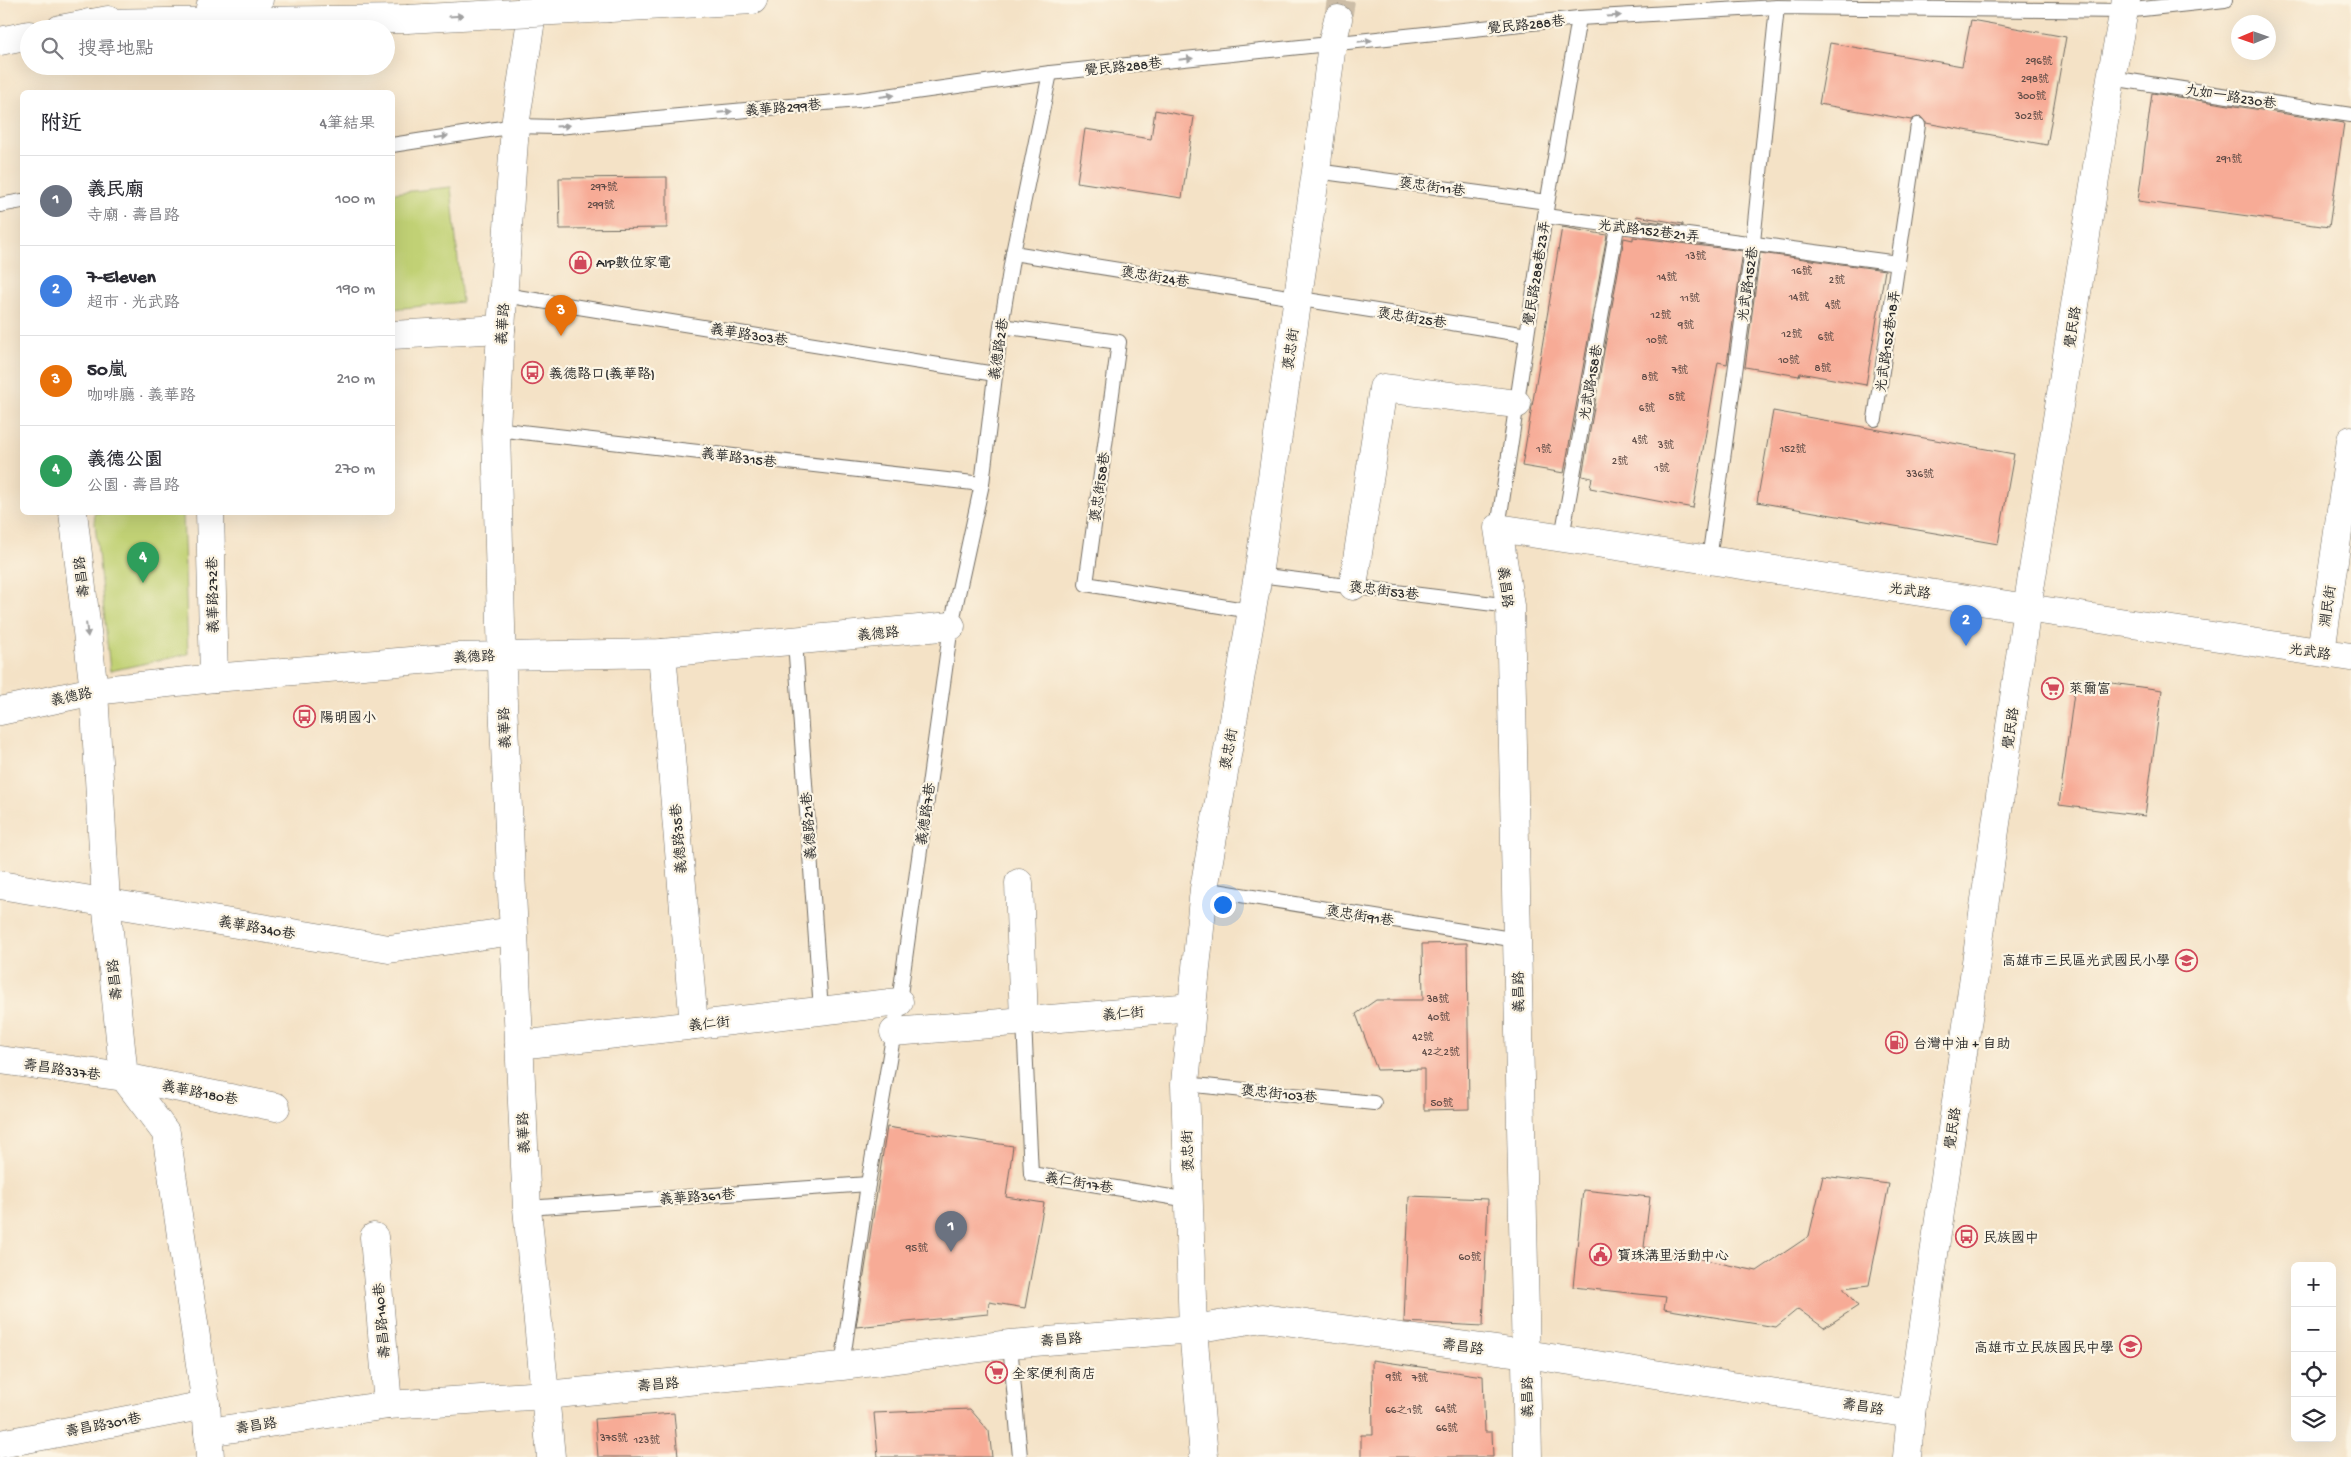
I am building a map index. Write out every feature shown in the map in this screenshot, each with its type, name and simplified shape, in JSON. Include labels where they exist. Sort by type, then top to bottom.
[{"type":"main road","points":[[111,20],[259,0]]},
{"type":"main road","name":"義華路","points":[[534,0],[515,126],[496,429],[501,655],[527,1208],[551,1457]]},
{"type":"main road","points":[[328,20],[407,19],[753,0]]},
{"type":"main road","name":"覺民路","points":[[1907,1457],[1911,1414],[2027,608],[2111,78],[2125,5]]},
{"type":"main road","name":"褒忠街","points":[[1204,1457],[1193,1328],[1185,1084],[1192,1007],[1204,889],[1258,575],[1335,32]]},
{"type":"main road","points":[[0,41],[20,37]]},
{"type":"main road","points":[[395,335],[501,328]]},
{"type":"main road","points":[[1353,586],[1383,388],[1517,404]]},
{"type":"main road","name":"淵民街","points":[[2321,652],[2351,440]]},
{"type":"main road","name":"壽昌路","points":[[73,515],[94,691],[106,902],[124,1077],[166,1133],[206,1405],[209,1445],[388,1405],[546,1395],[842,1366],[1010,1344],[1193,1328],[1263,1318],[1526,1354],[1911,1414]]},
{"type":"main road","name":"義華路272巷","points":[[210,515],[214,678]]},
{"type":"main road","name":"光武路","points":[[1498,528],[2351,657]]},
{"type":"main road","name":"義昌路","points":[[1498,528],[1510,606],[1528,1457]]},
{"type":"main road","name":"義德路","points":[[0,712],[94,691],[214,678],[456,657],[662,653],[951,626]]},
{"type":"main road","name":"義德路35巷","points":[[662,653],[694,1025]]},
{"type":"main road","points":[[1019,883],[1024,1021]]},
{"type":"main road","name":"義華路340巷","points":[[0,885],[389,949],[514,931]]},
{"type":"main road","name":"義仁街","points":[[519,1045],[899,1002]]},
{"type":"main road","name":"義仁街","points":[[894,1032],[1192,1007]]},
{"type":"main road","name":"壽昌路337巷","points":[[0,1060],[124,1077]]},
{"type":"main road","name":"義華路180巷","points":[[124,1077],[276,1107]]},
{"type":"main road","name":"壽昌路140巷","points":[[374,1237],[388,1405]]},
{"type":"main road","name":"壽昌路301巷","points":[[0,1444],[206,1405]]},
{"type":"lane","name":"覺民路288巷","points":[[1050,73],[1335,32],[1777,7],[2125,5],[2225,0]]},
{"type":"lane","name":"光武路152巷","points":[[1709,560],[1753,242],[1777,7]]},
{"type":"lane","name":"覺民路288巷23弄","points":[[1498,528],[1547,202],[1579,18]]},
{"type":"lane","name":"義華路299巷","points":[[395,145],[515,126],[557,127],[858,100],[1050,73]]},
{"type":"lane","name":"義德路2巷","points":[[951,626],[982,484],[994,374],[1013,253],[1050,73]]},
{"type":"lane","name":"九如一路230巷","points":[[2111,78],[2351,115]]},
{"type":"lane","name":"光武路152巷18弄","points":[[1875,419],[1918,125]]},
{"type":"lane","name":"褒忠街11巷","points":[[1316,171],[1547,202]]},
{"type":"lane","points":[[0,205],[20,201]]},
{"type":"lane","name":"光武路152巷21弄","points":[[1545,216],[1617,227],[1753,242]]},
{"type":"lane","name":"光武路158巷","points":[[1562,537],[1617,227]]},
{"type":"lane","points":[[1753,242],[1898,263]]},
{"type":"lane","name":"褒忠街24巷","points":[[1013,253],[1298,299]]},
{"type":"lane","name":"義華路303巷","points":[[504,294],[994,374]]},
{"type":"lane","name":"褒忠街25巷","points":[[1298,299],[1527,335]]},
{"type":"lane","name":"褒忠街58巷","points":[[1001,326],[1119,342],[1086,584],[1252,611]]},
{"type":"lane","name":"義華路315巷","points":[[496,429],[982,484]]},
{"type":"lane","name":"褒忠街53巷","points":[[1258,575],[1510,606]]},
{"type":"lane","name":"義德路7巷","points":[[899,1002],[951,626]]},
{"type":"lane","name":"義德路21巷","points":[[795,641],[821,1011]]},
{"type":"lane","name":"褒忠街91巷","points":[[1204,889],[1517,940]]},
{"type":"lane","points":[[842,1366],[868,1184],[899,1002]]},
{"type":"lane","name":"義仁街17巷","points":[[1024,1021],[1031,1174],[1189,1200]]},
{"type":"lane","name":"褒忠街103巷","points":[[1185,1084],[1374,1103]]},
{"type":"lane","name":"義華路361巷","points":[[527,1208],[868,1184]]},
{"type":"lane","points":[[1010,1344],[1020,1457]]},
{"type":"green space","points":[[451,187],[462,302],[395,309],[395,193]]},
{"type":"green space","points":[[94,515],[183,515],[188,654],[110,671]]},
{"type":"building","points":[[1971,20],[2066,37],[2047,145],[1926,123],[1920,116],[1911,120],[1819,104],[1830,43],[1962,66]]},
{"type":"building","points":[[2152,93],[2344,123],[2329,227],[2138,201]]},
{"type":"building","points":[[1155,110],[1194,117],[1182,198],[1077,182],[1085,129],[1151,139]]},
{"type":"building","points":[[667,177],[667,228],[560,229],[559,178]]},
{"type":"building","points":[[1637,216],[1683,224],[1683,226],[1636,219]]},
{"type":"building","points":[[1562,227],[1607,235],[1564,473],[1522,466]]},
{"type":"building","points":[[1633,237],[1743,251],[1727,364],[1718,362],[1693,508],[1590,488],[1592,478],[1582,476],[1624,238],[1633,240]]},
{"type":"building","points":[[1760,253],[1885,270],[1866,385],[1800,373],[1799,376],[1745,367]]},
{"type":"building","points":[[1773,411],[2014,454],[1998,544],[1757,502]]},
{"type":"building","points":[[2076,678],[2162,690],[2145,816],[2059,805]]},
{"type":"building","points":[[1467,943],[1469,1109],[1424,1110],[1424,1069],[1377,1070],[1356,1014],[1376,1000],[1423,1000],[1422,944]]},
{"type":"building","points":[[887,1127],[1013,1146],[1006,1197],[1044,1203],[1025,1308],[989,1302],[988,1314],[856,1327]]},
{"type":"building","points":[[1823,1176],[1889,1184],[1869,1285],[1843,1288],[1858,1306],[1824,1328],[1798,1309],[1776,1327],[1664,1309],[1666,1297],[1573,1287],[1583,1190],[1650,1197],[1644,1247],[1757,1271],[1809,1236]]},
{"type":"building","points":[[1409,1196],[1488,1199],[1483,1326],[1404,1322]]},
{"type":"building","points":[[1372,1360],[1483,1376],[1485,1432],[1492,1432],[1493,1457],[1361,1457],[1361,1435],[1373,1435]]},
{"type":"building","points":[[970,1409],[989,1431],[992,1457],[878,1457],[874,1413]]},
{"type":"building","points":[[674,1413],[678,1457],[598,1457],[595,1419]]},
{"type":"tunnel","points":[[1338,19],[1341,0]]},
{"type":"place","name":"AIP數位家電","points":[[580,262]]},
{"type":"place","name":"50嵐","points":[[561,336]]},
{"type":"place","name":"義德路口(義華路)","points":[[533,373]]},
{"type":"place","name":"義德公園","points":[[143,583]]},
{"type":"place","name":"7-Eleven","points":[[1966,646]]},
{"type":"place","name":"萊爾富","points":[[2053,688]]},
{"type":"place","name":"陽明國小","points":[[304,717]]},
{"type":"place","name":"高雄市三民區光武國民小學","points":[[2186,960]]},
{"type":"place","name":"台灣中油 + 自助","points":[[1897,1043]]},
{"type":"place","name":"民族國中","points":[[1967,1237]]},
{"type":"place","name":"義民廟","points":[[951,1252]]},
{"type":"place","name":"寶珠溝里活動中心","points":[[1601,1255]]},
{"type":"place","name":"高雄市立民族國民中學","points":[[2130,1347]]},
{"type":"place","name":"全家便利商店","points":[[996,1373]]}]
